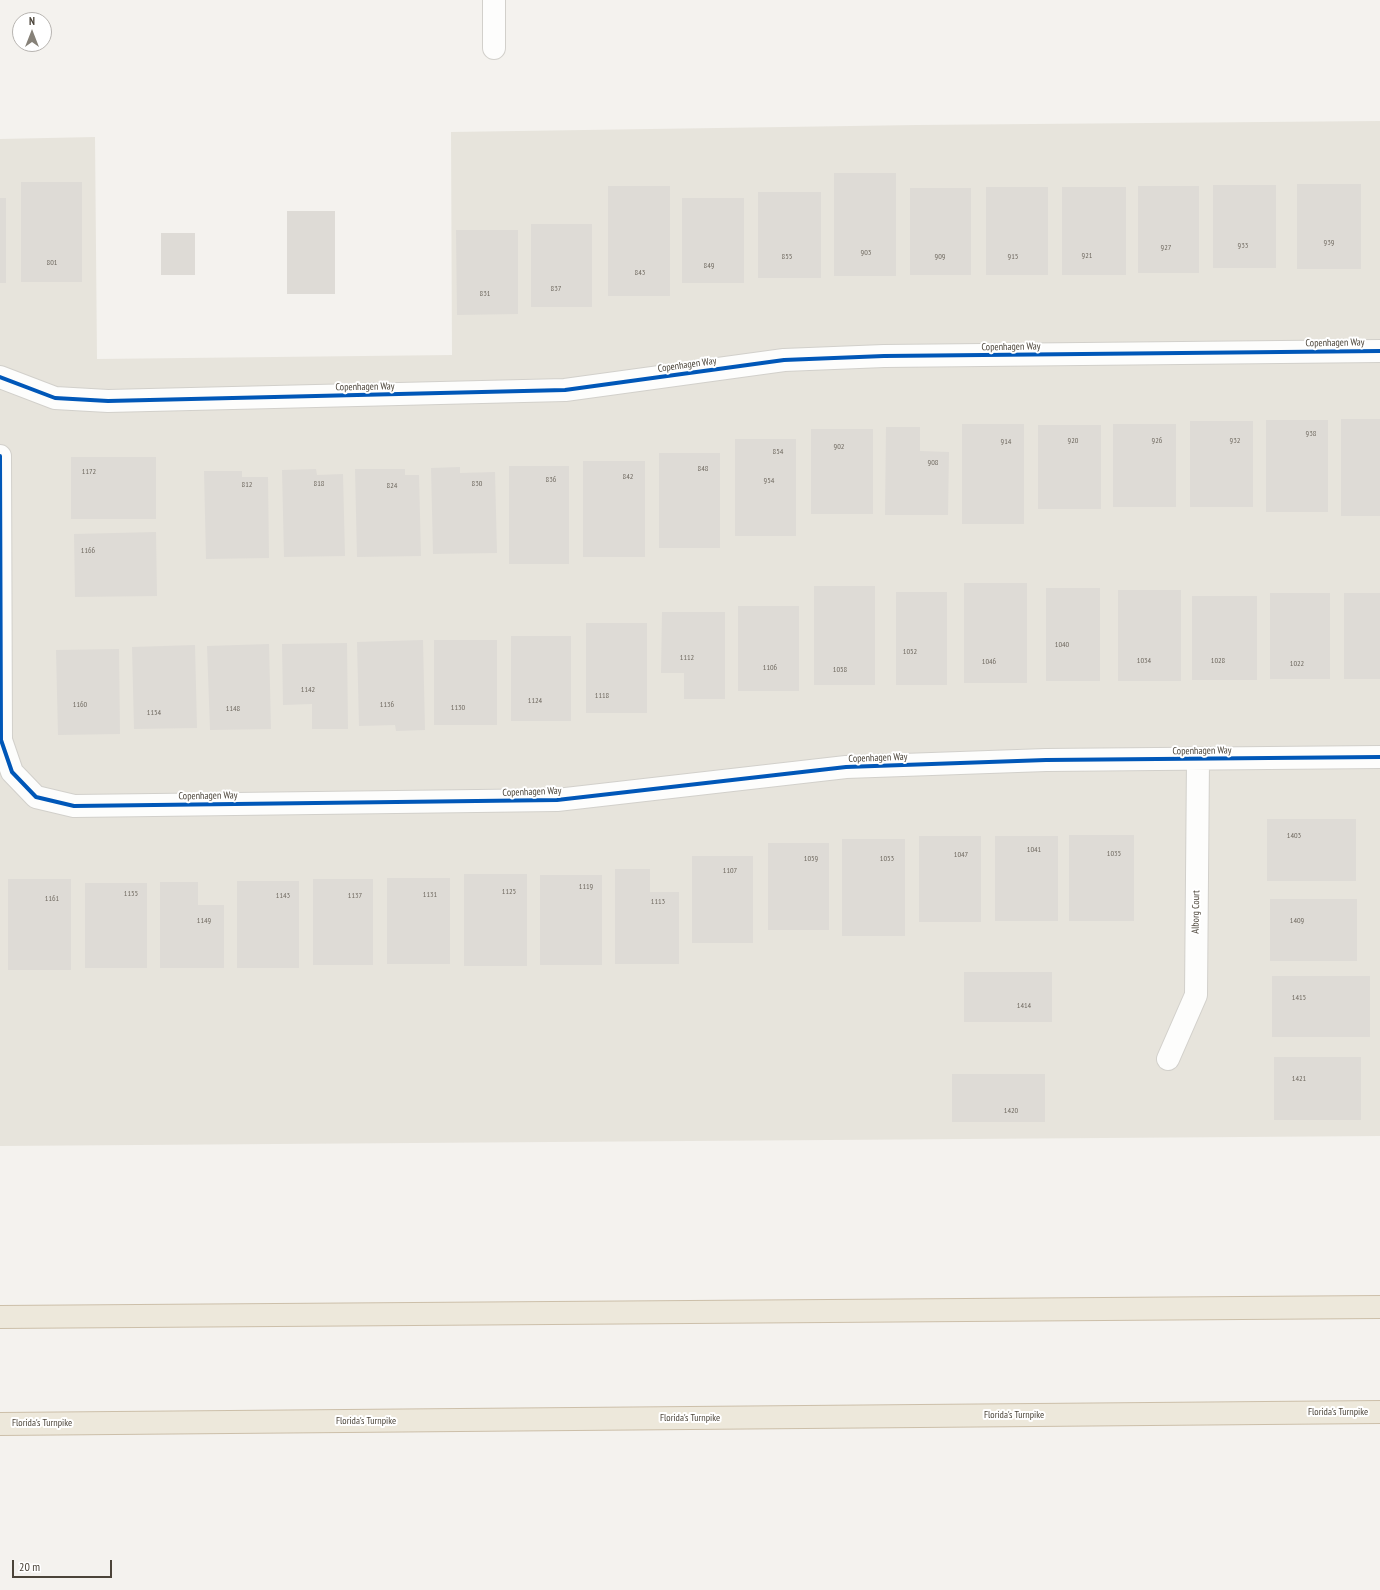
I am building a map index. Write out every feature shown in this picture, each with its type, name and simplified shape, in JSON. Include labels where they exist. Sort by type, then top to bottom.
[{"type":"highway","points":[[0,1317],[1380,1307]]},
{"type":"highway","name":"Florida's Turnpike","points":[[0,1424],[1380,1412]]},
{"type":"street","points":[[494,0],[494,48]]},
{"type":"street","name":"Copenhagen Way","points":[[0,377],[55,398],[108,401],[565,390],[784,360],[884,356],[1380,351]]},
{"type":"street","name":"Copenhagen Way","points":[[0,456],[1,740],[12,772],[36,797],[74,806],[557,800],[846,767],[1046,760],[1380,757]]},
{"type":"street","name":"Alborg Court","points":[[1168,1059],[1196,995],[1198,759]]},
{"type":"shaded area","points":[[1380,121],[1380,1136],[0,1146],[0,139],[95,137],[97,359],[452,355],[451,132],[917,125]]},
{"type":"building","points":[[834,173],[896,173],[896,276],[834,276]]},
{"type":"building","points":[[21,182],[82,182],[82,282],[21,282]]},
{"type":"building","points":[[1297,184],[1361,184],[1361,269],[1297,269]]},
{"type":"building","points":[[1213,185],[1276,185],[1276,268],[1213,268]]},
{"type":"building","points":[[608,186],[670,186],[670,296],[608,296]]},
{"type":"building","points":[[1138,186],[1199,186],[1199,273],[1138,273]]},
{"type":"building","points":[[986,187],[1048,187],[1048,275],[986,275]]},
{"type":"building","points":[[1062,187],[1126,187],[1126,275],[1062,275]]},
{"type":"building","points":[[910,188],[971,188],[971,275],[910,275]]},
{"type":"building","points":[[758,192],[821,192],[821,278],[758,278]]},
{"type":"building","points":[[0,198],[6,198],[6,283],[0,283]]},
{"type":"building","points":[[682,198],[744,198],[744,283],[682,283]]},
{"type":"building","points":[[287,211],[335,211],[335,294],[287,294]]},
{"type":"building","points":[[531,224],[592,224],[592,307],[531,307]]},
{"type":"building","points":[[456,230],[518,230],[518,314],[457,315]]},
{"type":"building","points":[[161,233],[195,233],[195,275],[161,275]]},
{"type":"building","points":[[1341,419],[1380,419],[1380,516],[1341,516]]},
{"type":"building","points":[[1266,420],[1328,420],[1328,512],[1266,512]]},
{"type":"building","points":[[1190,421],[1253,421],[1253,507],[1190,507]]},
{"type":"building","points":[[962,424],[1024,424],[1024,524],[962,524]]},
{"type":"building","points":[[1113,424],[1176,424],[1176,507],[1113,507]]},
{"type":"building","points":[[1038,425],[1101,425],[1101,509],[1038,509]]},
{"type":"building","points":[[886,427],[920,427],[920,451],[949,452],[948,515],[885,515]]},
{"type":"building","points":[[811,429],[873,429],[873,514],[811,514]]},
{"type":"building","points":[[735,439],[796,439],[796,536],[735,536]]},
{"type":"building","points":[[659,453],[720,453],[720,548],[659,548]]},
{"type":"building","points":[[71,457],[156,457],[156,519],[71,519]]},
{"type":"building","points":[[583,461],[645,461],[645,557],[583,557]]},
{"type":"building","points":[[509,466],[569,466],[569,564],[509,564]]},
{"type":"building","points":[[460,467],[460,473],[495,472],[497,553],[433,554],[431,468]]},
{"type":"building","points":[[316,469],[317,475],[343,474],[345,556],[284,557],[282,470]]},
{"type":"building","points":[[355,469],[405,469],[405,475],[419,475],[421,556],[357,557]]},
{"type":"building","points":[[204,471],[242,471],[242,477],[268,477],[269,558],[206,559]]},
{"type":"building","points":[[156,532],[157,596],[75,597],[74,534]]},
{"type":"building","points":[[964,583],[1027,583],[1027,683],[964,683]]},
{"type":"building","points":[[814,586],[875,586],[875,685],[814,685]]},
{"type":"building","points":[[1046,588],[1100,588],[1100,681],[1046,681]]},
{"type":"building","points":[[1118,590],[1181,590],[1181,681],[1118,681]]},
{"type":"building","points":[[896,592],[947,592],[947,685],[896,685]]},
{"type":"building","points":[[1270,593],[1330,593],[1330,679],[1270,679]]},
{"type":"building","points":[[1344,593],[1380,593],[1380,679],[1344,679]]},
{"type":"building","points":[[1192,596],[1257,596],[1257,680],[1192,680]]},
{"type":"building","points":[[738,606],[799,606],[799,691],[738,691]]},
{"type":"building","points":[[662,612],[725,612],[725,699],[684,699],[684,673],[661,673]]},
{"type":"building","points":[[586,623],[647,623],[647,713],[586,713]]},
{"type":"building","points":[[511,636],[571,636],[571,721],[511,721]]},
{"type":"building","points":[[423,640],[425,730],[396,731],[395,725],[359,726],[357,642]]},
{"type":"building","points":[[434,640],[497,640],[497,725],[434,725]]},
{"type":"building","points":[[347,643],[348,729],[312,729],[312,704],[283,705],[282,644]]},
{"type":"building","points":[[269,644],[271,729],[210,730],[207,646]]},
{"type":"building","points":[[195,645],[197,728],[134,729],[132,647]]},
{"type":"building","points":[[119,649],[120,734],[58,735],[56,650]]},
{"type":"building","points":[[1267,819],[1356,819],[1356,881],[1267,881]]},
{"type":"building","points":[[1069,835],[1134,835],[1134,921],[1069,921]]},
{"type":"building","points":[[919,836],[981,836],[981,922],[919,922]]},
{"type":"building","points":[[995,836],[1058,836],[1058,921],[995,921]]},
{"type":"building","points":[[842,839],[905,839],[905,936],[842,936]]},
{"type":"building","points":[[768,843],[829,843],[829,930],[768,930]]},
{"type":"building","points":[[692,856],[753,856],[753,943],[692,943]]},
{"type":"building","points":[[615,869],[650,869],[650,892],[679,892],[679,964],[615,964]]},
{"type":"building","points":[[464,874],[527,874],[527,966],[464,966]]},
{"type":"building","points":[[540,875],[602,875],[602,965],[540,965]]},
{"type":"building","points":[[387,878],[450,878],[450,964],[387,964]]},
{"type":"building","points":[[8,879],[71,879],[71,970],[8,970]]},
{"type":"building","points":[[313,879],[373,879],[373,965],[313,965]]},
{"type":"building","points":[[237,881],[299,881],[299,968],[237,968]]},
{"type":"building","points":[[160,882],[198,882],[198,905],[224,905],[224,968],[160,968]]},
{"type":"building","points":[[85,883],[147,883],[147,968],[85,968]]},
{"type":"building","points":[[1270,899],[1357,899],[1357,961],[1270,961]]},
{"type":"building","points":[[964,972],[1052,972],[1052,1022],[964,1022]]},
{"type":"building","points":[[1272,976],[1370,976],[1370,1037],[1272,1037]]},
{"type":"building","points":[[1274,1057],[1361,1057],[1361,1120],[1274,1120]]},
{"type":"building","points":[[952,1074],[1045,1074],[1045,1122],[952,1122]]},
{"type":"cycle path","points":[[0,377],[55,398],[108,401],[565,390],[784,360],[884,356],[1380,351]]},
{"type":"cycle path","points":[[0,456],[1,740],[12,772],[36,797],[74,806],[557,800],[846,767],[1046,760],[1380,757]]}]
